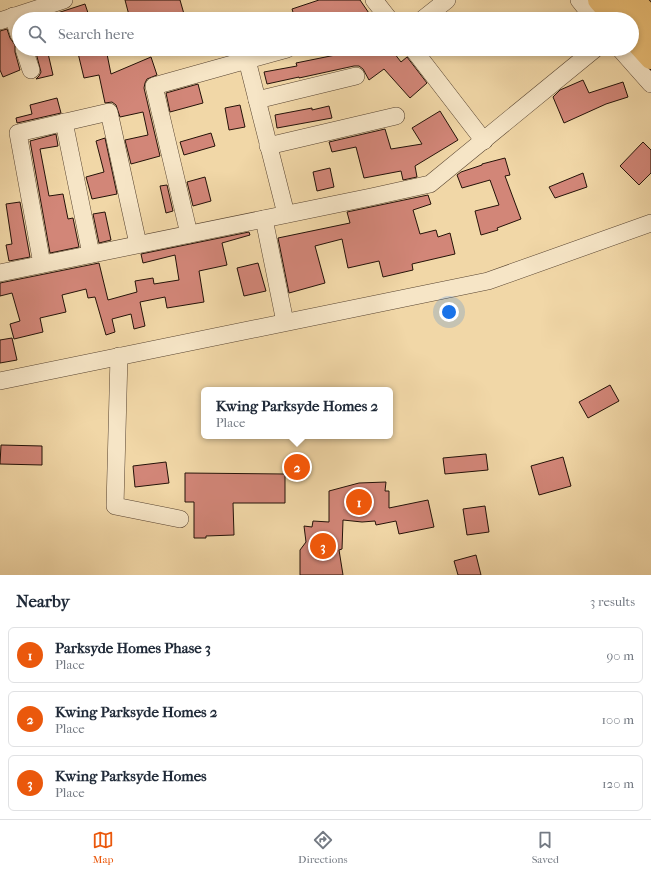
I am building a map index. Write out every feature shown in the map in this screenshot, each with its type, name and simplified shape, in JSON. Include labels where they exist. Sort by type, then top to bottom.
[{"type":"main road","points":[[599,0],[610,12]]},
{"type":"main road","points":[[620,0],[630,12]]},
{"type":"main road","points":[[634,0],[651,19]]},
{"type":"main road","points":[[639,22],[651,36]]},
{"type":"main road","points":[[639,45],[651,58]]},
{"type":"street","points":[[25,12],[64,0]]},
{"type":"street","points":[[374,0],[383,12]]},
{"type":"street","points":[[432,12],[447,0]]},
{"type":"street","points":[[579,0],[588,12]]},
{"type":"street","points":[[26,56],[31,70]]},
{"type":"street","points":[[189,234],[154,86],[262,56]]},
{"type":"street","points":[[418,56],[484,141]]},
{"type":"street","points":[[0,273],[430,184],[587,56]]},
{"type":"street","points":[[626,56],[651,84]]},
{"type":"street","points":[[247,60],[286,214]]},
{"type":"street","points":[[257,100],[356,76]]},
{"type":"street","points":[[42,264],[18,133],[109,112],[138,244]]},
{"type":"street","points":[[268,146],[396,116]]},
{"type":"street","points":[[64,122],[91,254]]},
{"type":"street","points":[[264,219],[285,322]]},
{"type":"street","points":[[0,381],[488,281],[651,222]]},
{"type":"street","points":[[120,356],[115,506],[180,519]]},
{"type":"building","points":[[125,0],[180,0],[183,12],[128,12]]},
{"type":"building","points":[[319,0],[360,0],[368,12],[293,12],[292,9]]},
{"type":"building","points":[[85,4],[88,12],[60,12]]},
{"type":"building","points":[[7,29],[12,41],[12,56],[16,56],[20,70],[3,77],[0,70],[0,31]]},
{"type":"building","points":[[37,56],[49,56],[53,75],[36,79],[41,72]]},
{"type":"building","points":[[79,56],[107,56],[111,74],[151,57],[157,75],[147,79],[144,88],[160,156],[131,164],[125,140],[148,135],[143,112],[120,117],[116,105],[112,102],[105,103],[99,75],[84,78]]},
{"type":"building","points":[[330,56],[396,56],[401,62],[407,57],[427,83],[410,98],[384,69],[369,80],[363,69],[359,66],[354,66],[267,84],[264,72],[297,66],[296,63]]},
{"type":"building","points":[[583,80],[589,93],[623,82],[628,97],[606,104],[564,123],[553,97],[560,90]]},
{"type":"building","points":[[198,84],[203,103],[170,112],[166,93]]},
{"type":"building","points":[[57,98],[61,113],[17,123],[16,118],[32,114],[30,105]]},
{"type":"building","points":[[240,105],[245,127],[229,130],[225,108]]},
{"type":"building","points":[[329,106],[332,118],[277,128],[275,115]]},
{"type":"building","points":[[440,111],[458,140],[415,166],[417,177],[403,180],[401,171],[364,178],[356,147],[332,152],[329,142],[385,129],[391,149],[422,144],[412,128]]},
{"type":"building","points":[[211,133],[215,146],[184,155],[180,142]]},
{"type":"building","points":[[56,134],[58,146],[40,149],[49,196],[63,194],[68,219],[73,218],[79,247],[50,253],[30,141]]},
{"type":"building","points":[[105,138],[117,194],[92,199],[86,177],[104,172],[96,141]]},
{"type":"building","points":[[643,142],[651,150],[651,173],[639,185],[620,166]]},
{"type":"building","points":[[505,158],[510,175],[505,176],[521,219],[497,228],[498,230],[481,235],[475,211],[499,205],[490,180],[462,188],[457,175],[482,164]]},
{"type":"building","points":[[330,168],[334,187],[317,191],[313,172]]},
{"type":"building","points":[[583,173],[587,187],[555,198],[549,187]]},
{"type":"building","points":[[205,177],[211,201],[193,206],[187,182]]},
{"type":"building","points":[[167,185],[173,211],[166,213],[160,186]]},
{"type":"building","points":[[428,195],[431,204],[413,210],[420,234],[436,230],[438,237],[450,233],[455,254],[412,264],[413,270],[383,277],[379,261],[348,268],[342,239],[315,246],[325,283],[289,293],[278,238],[350,223],[347,212]]},
{"type":"building","points":[[20,202],[30,257],[9,261],[6,245],[12,244],[6,204]]},
{"type":"building","points":[[105,212],[111,240],[99,243],[93,214]]},
{"type":"building","points":[[249,232],[250,235],[222,243],[227,265],[199,271],[204,302],[167,308],[165,297],[140,302],[145,326],[134,329],[131,314],[112,319],[115,332],[106,335],[95,297],[88,298],[86,289],[62,295],[66,312],[40,318],[43,332],[14,339],[10,324],[20,321],[12,293],[0,296],[0,283],[99,263],[108,300],[137,292],[135,281],[153,278],[154,284],[179,280],[175,255],[143,263],[141,254]]},
{"type":"building","points":[[258,263],[266,291],[244,296],[237,268]]},
{"type":"building","points":[[12,338],[17,360],[0,363],[0,340]]},
{"type":"building","points":[[610,385],[619,401],[588,418],[579,402]]},
{"type":"building","points":[[1,445],[42,446],[42,465],[0,464]]},
{"type":"building","points":[[486,454],[488,470],[445,474],[443,458]]},
{"type":"building","points":[[563,457],[571,486],[539,495],[531,466]]},
{"type":"building","points":[[166,462],[169,483],[135,487],[133,466]]},
{"type":"building","points":[[185,473],[285,474],[285,503],[233,503],[234,535],[194,538],[194,502],[185,502]]},
{"type":"building","points":[[386,482],[385,491],[389,491],[389,508],[428,500],[434,527],[399,534],[396,521],[376,525],[375,521],[362,522],[343,520],[342,549],[339,550],[343,575],[300,575],[300,550],[306,542],[304,526],[312,527],[313,521],[329,522],[329,491],[359,483]]},
{"type":"building","points":[[485,506],[489,532],[467,535],[463,509]]},
{"type":"building","points":[[476,555],[481,575],[458,575],[454,561]]},
{"type":"place","name":"Kwing Parksyde Homes 2","points":[[297,467]]},
{"type":"place","name":"Parksyde Homes Phase 3","points":[[359,502]]},
{"type":"place","name":"Kwing Parksyde Homes","points":[[323,546]]}]
